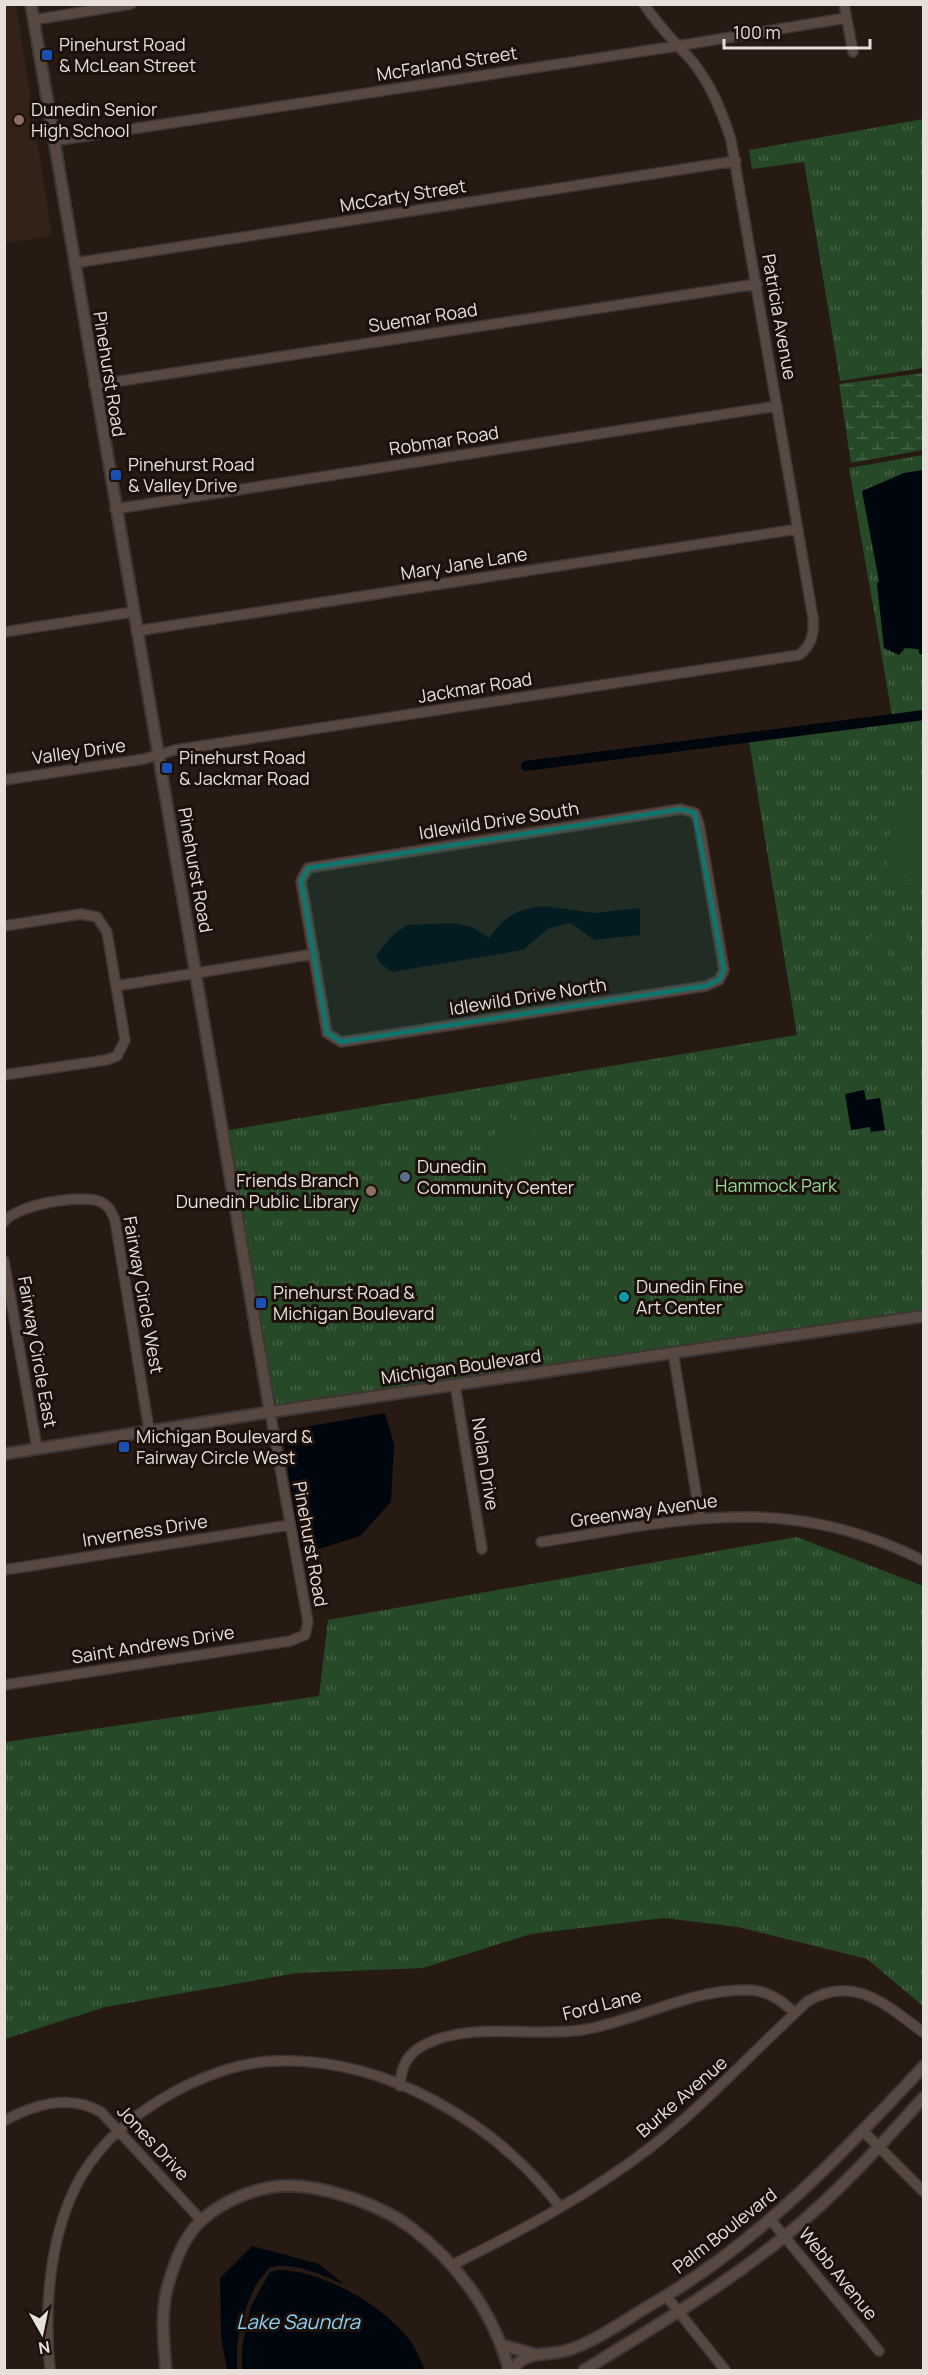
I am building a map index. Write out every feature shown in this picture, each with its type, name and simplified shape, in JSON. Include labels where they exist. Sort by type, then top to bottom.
[{"type":"street","name":"Pinehurst Road","points":[[30,4],[157,755],[197,974],[270,1412],[308,1622],[305,1635]]},
{"type":"street","points":[[33,20],[131,4]]},
{"type":"street","name":"Patricia Avenue","points":[[644,4],[692,62],[714,98],[731,140],[814,631],[807,649],[799,655]]},
{"type":"street","points":[[844,4],[853,52]]},
{"type":"street","name":"McFarland Street","points":[[53,141],[846,18]]},
{"type":"street","name":"McCarty Street","points":[[74,263],[736,161]]},
{"type":"street","name":"Suemar Road","points":[[94,385],[757,284]]},
{"type":"street","name":"Robmar Road","points":[[115,508],[777,406]]},
{"type":"street","name":"Mary Jane Lane","points":[[136,631],[798,529]]},
{"type":"street","points":[[4,632],[133,612]]},
{"type":"street","name":"Jackmar Road","points":[[157,755],[799,655]]},
{"type":"street","name":"Valley Drive","points":[[4,780],[144,759],[157,755]]},
{"type":"street","name":"Idlewild Drive South","points":[[314,954],[301,881],[308,868],[681,809],[695,813],[724,970],[719,980]]},
{"type":"street","points":[[4,926],[81,914],[97,917],[107,932],[125,1040],[117,1056],[106,1060],[4,1075]]},
{"type":"street","points":[[116,986],[314,954]]},
{"type":"street","name":"Idlewild Drive North","points":[[314,954],[327,1033],[341,1042],[694,988],[719,980]]},
{"type":"street","name":"Fairway Circle West","points":[[4,1222],[17,1210],[77,1199],[99,1201],[110,1208],[115,1220],[149,1430]]},
{"type":"street","name":"Fairway Circle East","points":[[4,1261],[37,1448]]},
{"type":"street","name":"Michigan Boulevard","points":[[4,1454],[149,1430],[924,1316]]},
{"type":"street","points":[[673,1352],[700,1517]]},
{"type":"street","name":"Nolan Drive","points":[[455,1385],[482,1549]]},
{"type":"street","name":"Greenway Avenue","points":[[541,1542],[700,1517],[771,1516],[810,1521],[850,1530],[893,1545],[924,1561]]},
{"type":"street","name":"Inverness Drive","points":[[4,1570],[290,1525]]},
{"type":"street","name":"Saint Andrews Drive","points":[[4,1685],[290,1641],[305,1635]]},
{"type":"street","name":"Ford Lane","points":[[400,2086],[401,2070],[411,2054],[430,2042],[452,2036],[585,2029],[690,1999],[747,1990],[765,1992],[780,2000],[795,2013]]},
{"type":"street","name":"Burke Avenue","points":[[452,2265],[513,2235],[651,2147],[729,2080],[795,2013],[820,1994],[836,1990],[852,1990],[883,2003],[924,2033]]},
{"type":"street","points":[[50,2370],[48,2317],[52,2265],[66,2208],[84,2174],[98,2153],[120,2130],[147,2108],[194,2082],[225,2071],[275,2061],[340,2065],[400,2086],[448,2107],[500,2142],[530,2171],[560,2207]]},
{"type":"street","name":"Palm Boulevard","points":[[534,2354],[565,2351],[586,2342],[666,2296],[770,2219],[824,2172],[924,2066]]},
{"type":"street","name":"Palm Boulevard","points":[[584,2370],[680,2312],[786,2235],[880,2146],[924,2097]]},
{"type":"street","name":"Jones Drive","points":[[4,2121],[21,2111],[72,2102],[87,2104],[101,2112],[120,2130],[201,2220]]},
{"type":"street","points":[[863,2132],[880,2146],[924,2192]]},
{"type":"street","points":[[166,2370],[163,2313],[166,2294],[177,2259],[201,2220],[235,2200],[258,2190],[281,2186],[311,2187],[348,2198],[409,2226],[452,2265],[490,2317],[511,2370],[534,2354]]},
{"type":"street","name":"Webb Avenue","points":[[770,2219],[786,2235],[879,2351]]},
{"type":"street","points":[[666,2296],[725,2370]]},
{"type":"street","points":[[502,2345],[534,2354]]},
{"type":"highlighted area","points":[[681,809],[695,813],[724,970],[719,980],[706,986],[341,1042],[327,1033],[301,881],[308,868]]},
{"type":"shaded area","name":"Dunedin Senior High School","points":[[16,4],[52,236],[5,243],[4,5]]},
{"type":"green space","points":[[923,119],[923,368],[840,381],[804,162],[752,169],[749,150]]},
{"type":"green space","points":[[923,373],[923,450],[851,463],[839,384]]},
{"type":"green space","name":"Hammock Park","points":[[923,455],[923,1312],[270,1412],[223,1131],[797,1035],[748,735],[892,715],[849,468]]},
{"type":"green space","points":[[923,788],[923,878],[890,882],[887,856],[892,830],[904,807]]},
{"type":"green space","points":[[906,930],[913,965],[897,968],[891,933]]},
{"type":"green space","points":[[884,935],[890,969],[875,972],[868,938]]},
{"type":"green space","points":[[507,1115],[537,1134],[508,1180],[477,1161]]},
{"type":"green space","points":[[797,1537],[923,1586],[923,2006],[867,1959],[738,1927],[664,1918],[531,1934],[423,1968],[297,1973],[105,2007],[5,2039],[5,1742],[319,1696],[328,1620]]},
{"type":"water","points":[[923,470],[923,653],[920,655],[918,649],[905,648],[899,655],[884,648],[877,584],[879,581],[862,491],[904,473]]},
{"type":"water","points":[[544,906],[594,913],[640,908],[640,935],[595,940],[570,923],[549,928],[523,950],[392,972],[380,963],[376,955],[393,935],[407,925],[451,923],[472,927],[489,938],[512,915],[526,909]]},
{"type":"water","points":[[864,1090],[866,1100],[880,1098],[885,1130],[871,1132],[870,1127],[851,1130],[845,1094]]},
{"type":"water","points":[[385,1413],[394,1444],[391,1502],[360,1536],[309,1552],[300,1551],[282,1431]]},
{"type":"water","points":[[252,2246],[319,2264],[345,2285],[298,2267],[269,2268],[256,2284],[243,2316],[238,2339],[238,2370],[227,2370],[221,2336],[220,2278]]},
{"type":"water","name":"Lake Saundra","points":[[279,2270],[314,2276],[367,2302],[397,2325],[416,2349],[425,2370],[242,2370],[242,2347],[251,2306],[270,2272]]},
{"type":"waterway","points":[[526,766],[924,715]]},
{"type":"place","name":"Pinehurst Road & McLean Street","points":[[47,55]]},
{"type":"place","name":"Dunedin Senior High School","points":[[19,120]]},
{"type":"place","name":"Pinehurst Road & Valley Drive","points":[[116,475]]},
{"type":"place","name":"Pinehurst Road & Jackmar Road","points":[[167,768]]},
{"type":"place","name":"Dunedin Community Center","points":[[405,1177]]},
{"type":"place","name":"Friends Branch Dunedin Public Library","points":[[371,1191]]},
{"type":"place","name":"Dunedin Fine Art Center","points":[[624,1297]]},
{"type":"place","name":"Pinehurst Road & Michigan Boulevard","points":[[261,1303]]},
{"type":"place","name":"Michigan Boulevard & Fairway Circle West","points":[[124,1447]]}]
